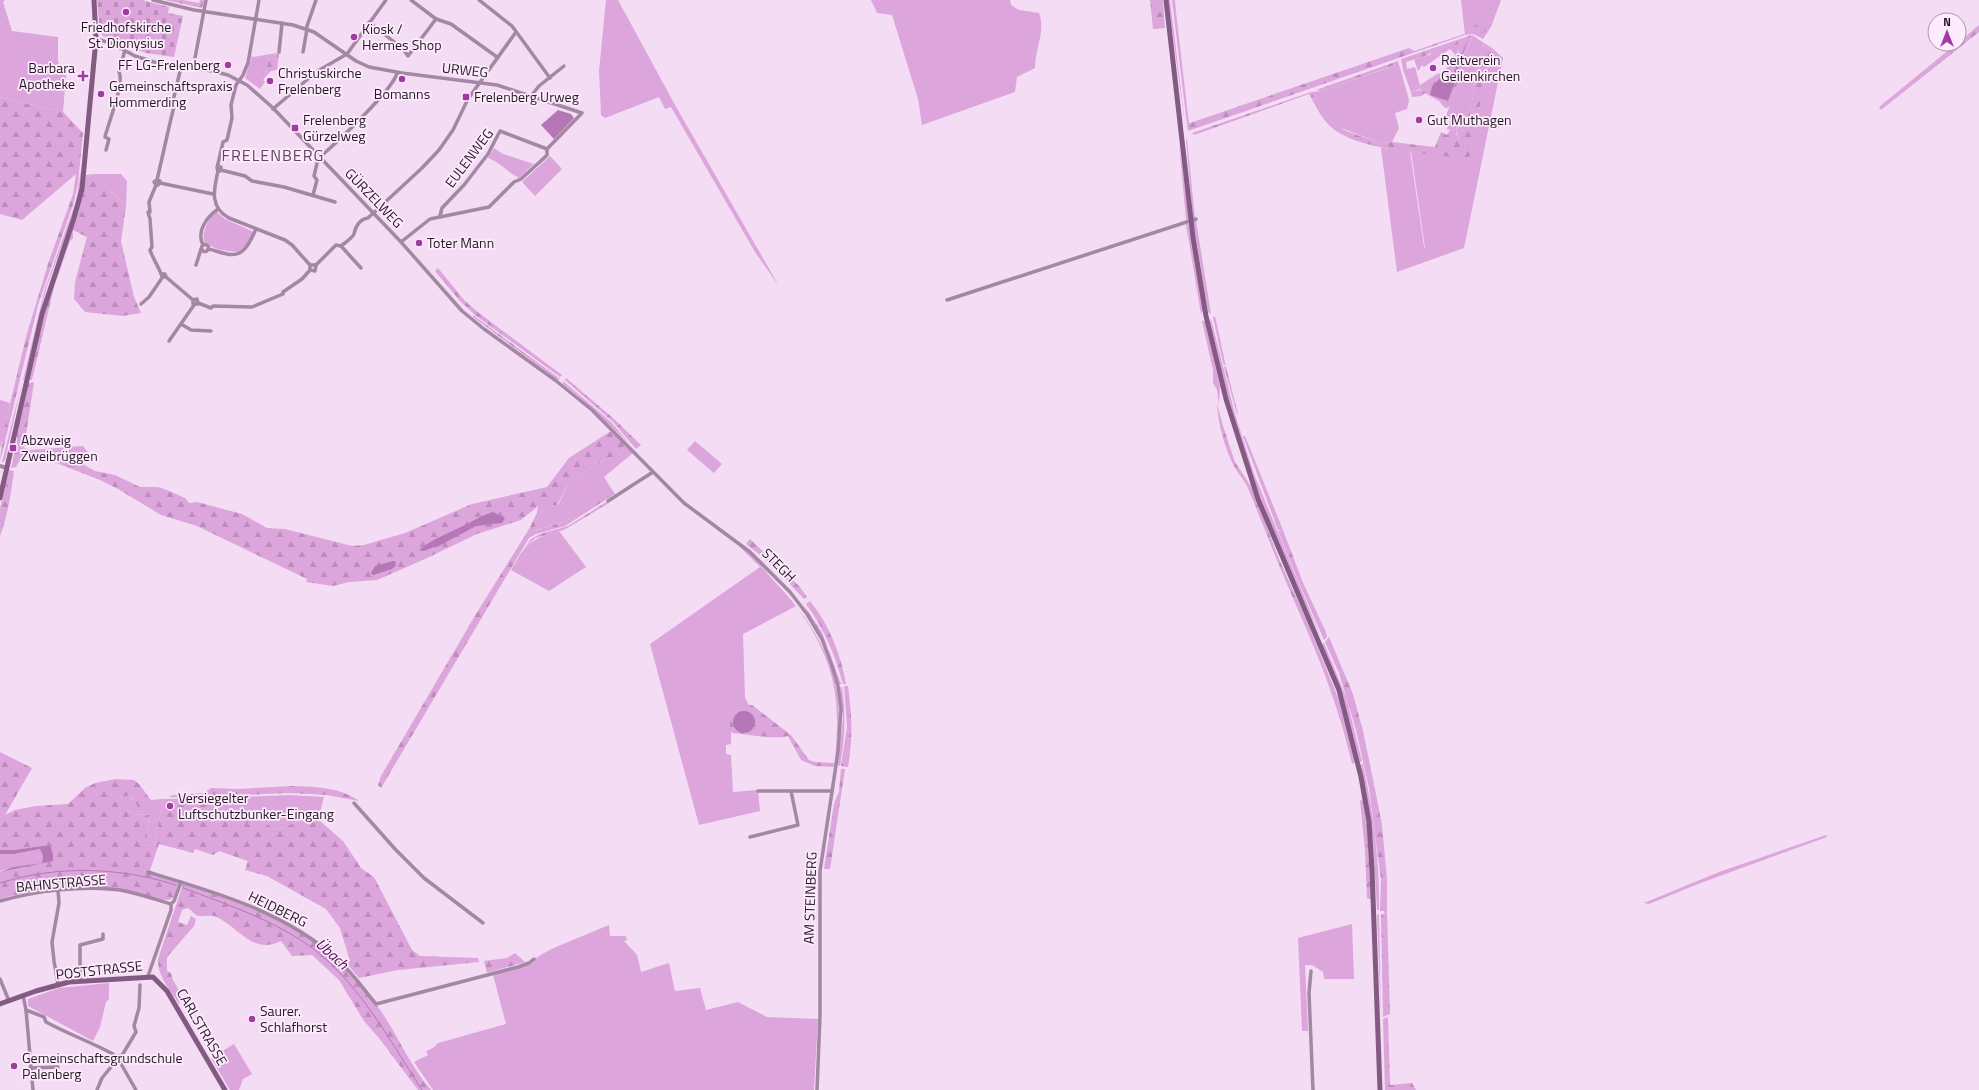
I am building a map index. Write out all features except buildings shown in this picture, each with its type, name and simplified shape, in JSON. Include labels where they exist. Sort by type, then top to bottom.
[{"type":"main road","points":[[0,498],[47,296],[74,218],[82,189],[96,39],[94,0]]},
{"type":"main road","points":[[1166,0],[1206,316],[1231,417],[1261,507],[1339,690],[1358,764],[1369,822],[1380,1090]]},
{"type":"main road","name":"POSTSTRASSE","points":[[0,1004],[58,984],[148,976],[156,979]]},
{"type":"main road","name":"CARLSTRASSE","points":[[156,979],[167,991],[225,1090]]},
{"type":"street","name":"URWEG","points":[[153,0],[204,12],[282,23],[306,29],[323,38],[362,65],[397,73],[497,85],[582,113],[547,149]]},
{"type":"street","points":[[195,58],[206,0]]},
{"type":"street","points":[[181,67],[173,101],[174,106],[156,180],[154,182],[156,185],[149,202],[150,212],[148,212],[148,216],[150,219],[152,247],[150,249],[153,261],[163,276],[194,300],[196,304],[211,308],[213,306],[242,306],[246,308],[260,304],[283,294],[283,292],[302,279],[310,270],[310,265],[292,245],[285,240],[229,218],[218,210],[213,194],[223,142],[227,140],[231,123],[230,110],[236,85],[248,64],[259,0]]},
{"type":"street","points":[[303,52],[306,29],[316,0]]},
{"type":"street","points":[[273,109],[316,72],[347,54],[386,0]]},
{"type":"street","points":[[411,0],[436,19],[451,24],[497,57]]},
{"type":"street","points":[[479,0],[504,18],[550,78]]},
{"type":"street","points":[[369,22],[404,49],[408,56],[436,19]]},
{"type":"street","points":[[279,52],[282,23]]},
{"type":"street","points":[[310,270],[315,271],[316,265],[336,246],[342,246],[354,234],[354,228],[364,218],[373,213],[422,168],[439,150],[453,130],[465,104],[479,82],[516,32]]},
{"type":"street","name":"GÜRZELWEG","points":[[96,39],[111,43],[154,62],[212,71],[247,85],[273,109],[401,242],[470,319],[555,380],[609,426]]},
{"type":"street","points":[[106,150],[109,139],[105,137],[121,76],[119,72],[125,50]]},
{"type":"street","points":[[531,96],[532,92],[564,66]]},
{"type":"street","points":[[313,195],[317,180],[314,176],[317,163],[320,158],[368,110],[394,79],[397,73]]},
{"type":"street","name":"EULENWEG","points":[[440,216],[442,208],[464,185],[488,154],[500,131],[547,149]]},
{"type":"street","points":[[401,242],[430,219],[489,207],[514,182],[521,179],[547,155],[547,149]]},
{"type":"street","points":[[219,169],[245,176],[252,181],[313,195],[335,202]]},
{"type":"street","points":[[156,180],[159,180],[160,183],[213,194]]},
{"type":"street","points":[[156,185],[160,183]]},
{"type":"street","points":[[196,264],[199,251],[202,247],[201,239],[205,221],[218,210]]},
{"type":"street","points":[[947,300],[1194,220]]},
{"type":"street","points":[[202,247],[207,246],[208,249],[227,254],[238,254],[248,246],[256,229]]},
{"type":"street","points":[[342,246],[361,268]]},
{"type":"street","points":[[310,265],[316,265]]},
{"type":"street","points":[[141,304],[149,297],[163,276]]},
{"type":"street","points":[[169,341],[196,304]]},
{"type":"street","points":[[180,324],[191,330],[211,331]]},
{"type":"street","name":"STEGH","points":[[609,426],[688,508],[746,548],[790,592],[807,614],[822,639],[838,686],[840,709]]},
{"type":"street","points":[[0,466],[7,468]]},
{"type":"street","points":[[608,501],[653,472]]},
{"type":"street","name":"AM STEINBERG","points":[[816,1090],[820,1016],[820,871],[838,752],[840,709]]},
{"type":"street","points":[[758,791],[832,791]]},
{"type":"street","points":[[750,837],[798,825],[791,791]]},
{"type":"street","points":[[354,803],[395,849],[424,878],[483,923]]},
{"type":"street","name":"HEIDBERG","points":[[148,872],[237,901],[299,930],[339,961],[376,1004],[518,967],[529,963],[534,959]]},
{"type":"street","points":[[148,976],[171,910],[171,904],[181,882]]},
{"type":"street","name":"BAHNSTRASSE","points":[[0,901],[23,895],[58,891],[116,890],[171,904]]},
{"type":"street","points":[[58,891],[59,903],[53,932],[52,948],[58,984]]},
{"type":"street","points":[[80,981],[80,945],[103,939],[103,934]]},
{"type":"street","points":[[1311,971],[1309,993],[1313,1090]]},
{"type":"street","points":[[0,979],[9,1001]]},
{"type":"street","points":[[97,1090],[102,1078],[117,1060],[118,1055],[121,1057],[136,1032],[134,1026],[139,1008],[140,985]]},
{"type":"street","points":[[23,995],[26,1010],[33,1090]]},
{"type":"street","points":[[26,1010],[44,1017],[46,1022],[108,1051],[117,1060],[136,1090]]},
{"type":"street","points":[[30,1068],[58,1067]]},
{"type":"green space","points":[[0,0],[5,0],[3,2],[12,31],[58,37],[58,62],[66,76],[63,112],[0,97]]},
{"type":"green space","points":[[97,0],[142,0],[169,7],[168,13],[183,16],[174,57],[146,53],[103,36],[100,32]]},
{"type":"green space","points":[[165,0],[183,0],[199,3],[200,0],[204,0],[202,8]]},
{"type":"green space","points":[[606,0],[618,0],[675,105],[779,286],[755,252],[671,107],[665,109],[659,97],[605,118],[601,115],[599,71]]},
{"type":"green space","points":[[871,0],[1010,0],[1011,5],[1019,10],[1039,13],[1041,20],[1041,33],[1035,68],[1017,77],[1015,92],[922,125],[918,99],[892,15],[877,13]]},
{"type":"green space","points":[[1150,0],[1163,0],[1165,28],[1153,29]]},
{"type":"green space","points":[[1168,0],[1170,0],[1186,132]]},
{"type":"green space","points":[[1172,0],[1175,0],[1189,124],[1187,124]]},
{"type":"green space","points":[[1461,0],[1501,0],[1491,27],[1483,39],[1473,34],[1465,35]]},
{"type":"green space","points":[[1481,19],[1486,21],[1488,26],[1486,31],[1481,33],[1476,31],[1474,26],[1476,21]]},
{"type":"green space","points":[[1979,25],[1979,32],[1967,42],[1967,35]]},
{"type":"green space","points":[[1464,34],[1465,35],[1188,131],[1187,124],[1409,48],[1414,51]]},
{"type":"green space","points":[[1472,35],[1484,43],[1470,110],[1459,139],[1456,131],[1460,123],[1458,116],[1454,111],[1450,115],[1456,121],[1454,131],[1447,129],[1451,119],[1445,117],[1450,106]]},
{"type":"green space","points":[[1472,35],[1450,107],[1445,108],[1439,101],[1425,93],[1421,96],[1412,97],[1411,92],[1421,90],[1420,85],[1437,74],[1443,73],[1449,65],[1458,58],[1459,49],[1463,41],[1456,45],[1449,45],[1447,48],[1441,48],[1438,53],[1432,52],[1428,55],[1406,62],[1407,69],[1403,70],[1401,59]]},
{"type":"green space","points":[[1463,41],[1458,52],[1458,58],[1450,49],[1424,67],[1422,65],[1418,71],[1414,59],[1430,55],[1432,52],[1438,53],[1441,48]]},
{"type":"green space","points":[[1484,43],[1492,48],[1469,159],[1396,150],[1358,141],[1343,135],[1331,127],[1321,116],[1309,94],[1194,135],[1192,133],[1311,92],[1330,121],[1346,131],[1380,143],[1392,142],[1435,147],[1441,132],[1447,135],[1450,130],[1454,131],[1456,121],[1449,114],[1450,109],[1455,111],[1460,117],[1456,133],[1459,139],[1470,110]]},
{"type":"green space","points":[[1492,48],[1503,58],[1464,248],[1397,272],[1381,148],[1410,151],[1425,248],[1411,151],[1469,158]]},
{"type":"green space","points":[[1946,52],[1954,52],[1881,110],[1879,107]]},
{"type":"green space","points":[[279,53],[277,70],[271,71],[267,75],[265,74],[270,54]]},
{"type":"green space","points":[[270,54],[265,73],[267,75],[263,80],[265,82],[260,89],[245,78],[252,56],[254,57]]},
{"type":"green space","points":[[1398,61],[1400,68],[1397,68],[1395,65],[1322,91],[1316,90]]},
{"type":"green space","points":[[1396,65],[1397,68],[1400,68],[1409,100],[1407,109],[1395,113],[1399,128],[1392,142],[1380,143],[1341,128],[1330,121],[1311,92],[1322,91]]},
{"type":"green space","points":[[1415,67],[1421,89],[1411,92],[1403,70]]},
{"type":"green space","points":[[0,97],[63,112],[83,133],[78,183],[74,202],[38,305],[0,462],[2,437],[26,337],[48,264],[73,194],[76,174],[22,220],[0,214]]},
{"type":"green space","points":[[1187,139],[1195,218],[1193,218]]},
{"type":"green space","points":[[1179,143],[1189,219],[1186,220]]},
{"type":"green space","points":[[494,148],[503,154],[534,164],[519,178],[488,158]]},
{"type":"green space","points":[[550,156],[562,169],[535,196],[522,182]]},
{"type":"green space","points":[[81,170],[80,189],[73,215],[47,286],[23,380],[45,289],[76,201]]},
{"type":"green space","points":[[93,174],[121,174],[127,181],[126,207],[118,198]]},
{"type":"green space","points":[[93,174],[126,207],[121,241],[134,297],[141,313],[122,316],[85,312],[74,299],[75,282],[87,237],[73,230],[73,238],[70,241],[54,287],[32,380],[28,380],[49,296],[78,213],[86,175]]},
{"type":"green space","points":[[217,212],[225,219],[254,232],[247,245],[238,252],[220,250],[204,242],[206,225]]},
{"type":"green space","points":[[1193,220],[1196,220],[1211,314],[1208,312]]},
{"type":"green space","points":[[1186,224],[1189,224],[1203,310],[1201,314]]},
{"type":"green space","points":[[438,268],[465,301],[562,375],[560,377],[475,315],[460,301],[435,271]]},
{"type":"green space","points":[[473,315],[560,379],[558,380],[473,317]]},
{"type":"green space","points":[[1215,316],[1226,367],[1223,363],[1213,317]]},
{"type":"green space","points":[[1211,319],[1235,414],[1254,474],[1322,640],[1282,553],[1252,475],[1226,390],[1210,322]]},
{"type":"green space","points":[[1202,321],[1205,321],[1220,386],[1219,405],[1217,390],[1213,383],[1213,370]]},
{"type":"green space","points":[[1224,367],[1226,367],[1238,414],[1237,414]]},
{"type":"green space","points":[[566,378],[613,418],[641,445],[636,449],[613,422],[565,380]]},
{"type":"green space","points":[[563,381],[611,422],[629,443],[563,384]]},
{"type":"green space","points":[[22,382],[5,461],[2,462]]},
{"type":"green space","points":[[34,382],[24,448],[31,450],[83,446],[88,452],[84,465],[95,471],[115,475],[140,487],[158,487],[167,490],[185,498],[189,503],[197,502],[242,514],[267,528],[285,529],[352,546],[364,545],[405,533],[472,504],[547,487],[569,458],[611,431],[625,445],[620,455],[596,464],[569,483],[557,505],[548,505],[540,515],[533,531],[566,521],[608,496],[610,497],[565,526],[536,534],[529,538],[381,788],[378,785],[381,776],[476,614],[529,529],[537,513],[538,506],[521,520],[477,534],[377,580],[349,582],[333,586],[306,582],[307,579],[197,526],[161,515],[100,480],[41,457],[30,454],[22,456],[14,454],[17,445],[17,429],[28,383]]},
{"type":"green space","points":[[0,400],[10,403],[0,448]]},
{"type":"green space","points":[[1217,404],[1235,462],[1252,488],[1279,559],[1304,614],[1299,612],[1248,488],[1235,468],[1228,453],[1220,428]]},
{"type":"green space","points":[[1243,436],[1245,436],[1283,530],[1278,530]]},
{"type":"green space","points":[[695,441],[722,464],[714,473],[687,450]]},
{"type":"green space","points":[[625,445],[633,453],[604,477],[615,494],[566,521],[532,531],[540,515],[548,505],[558,505],[569,483],[596,464],[620,455]]},
{"type":"green space","points":[[14,454],[22,456],[16,467],[11,468]]},
{"type":"green space","points":[[9,470],[14,471],[13,479],[7,512],[0,536],[0,509]]},
{"type":"green space","points":[[608,501],[609,503],[564,530],[535,538],[528,545],[510,570],[531,539],[540,534],[568,526]]},
{"type":"green space","points":[[713,527],[732,539],[747,552],[796,606],[743,634],[745,698],[749,705],[737,706],[731,730],[731,744],[726,745],[726,754],[731,755],[733,792],[758,790],[760,811],[699,825],[650,644],[760,567],[737,544]]},
{"type":"green space","points":[[1283,530],[1303,583],[1300,585],[1278,531]]},
{"type":"green space","points":[[559,531],[586,567],[549,591],[511,570],[529,544],[540,537]]},
{"type":"green space","points":[[750,539],[799,586],[807,597],[804,599],[770,563],[746,544]]},
{"type":"green space","points":[[1303,583],[1326,632],[1327,637],[1324,640],[1300,585]]},
{"type":"green space","points":[[810,601],[823,620],[833,640],[841,662],[846,684],[843,684],[833,652],[824,632],[806,604]]},
{"type":"green space","points":[[803,604],[822,632],[841,684],[839,684],[827,647]]},
{"type":"green space","points":[[797,608],[813,630],[823,649],[831,669],[837,689],[839,711],[837,755],[834,767],[837,721],[833,682],[828,663],[820,645]]},
{"type":"green space","points":[[1299,612],[1304,614],[1339,700],[1355,762],[1352,764],[1342,725],[1329,687]]},
{"type":"green space","points":[[1329,637],[1342,668],[1339,673],[1325,642]]},
{"type":"green space","points":[[1324,643],[1346,697],[1362,761],[1360,762],[1345,705],[1322,644]]},
{"type":"green space","points":[[1342,668],[1353,694],[1362,726],[1356,730],[1339,673]]},
{"type":"green space","points":[[844,686],[848,686],[851,717],[851,746],[848,767],[841,766],[847,727]]},
{"type":"green space","points":[[840,687],[842,687],[843,697],[844,736],[840,766],[838,765],[843,718]]},
{"type":"green space","points":[[740,705],[752,705],[791,735],[809,760],[815,762],[834,763],[834,767],[815,766],[801,760],[788,736],[769,737],[732,733],[730,727],[730,715],[733,708]]},
{"type":"green space","points":[[1362,726],[1374,784],[1369,788],[1356,730]]},
{"type":"green space","points":[[0,752],[32,768],[5,815],[15,810],[36,806],[68,804],[85,788],[95,783],[116,779],[134,780],[148,796],[142,799],[146,803],[146,807],[142,810],[139,809],[130,795],[121,797],[131,807],[127,810],[133,814],[149,815],[147,845],[154,846],[163,799],[245,797],[243,801],[207,804],[207,822],[256,818],[277,830],[297,822],[320,821],[343,841],[361,868],[374,877],[412,950],[420,956],[478,958],[479,962],[398,970],[359,978],[347,964],[350,961],[340,928],[326,909],[267,876],[245,870],[248,861],[219,851],[213,855],[195,849],[193,853],[159,844],[149,873],[179,883],[174,897],[169,900],[158,899],[124,890],[93,887],[62,888],[30,892],[0,899],[0,872],[52,861],[50,845],[13,850],[0,850]]},
{"type":"green space","points":[[1361,764],[1363,764],[1367,782],[1373,818],[1378,874],[1379,910],[1377,910],[1373,841]]},
{"type":"green space","points":[[841,769],[845,769],[830,869],[824,869],[834,804],[839,791]]},
{"type":"green space","points":[[1374,784],[1382,825],[1387,879],[1381,880],[1369,788]]},
{"type":"green space","points":[[293,786],[319,787],[336,790],[352,796],[359,801],[327,795],[289,793],[169,797],[174,795],[204,793],[211,788],[237,789]]},
{"type":"green space","points":[[129,794],[139,809],[146,803],[142,799],[143,797],[148,796],[151,800],[163,799],[154,846],[147,845],[149,815],[133,814],[127,810],[130,807],[121,797]]},
{"type":"green space","points":[[289,795],[324,797],[318,821],[297,822],[277,830],[256,818],[207,822],[207,804],[243,801],[245,797]]},
{"type":"green space","points":[[1360,800],[1363,801],[1368,833],[1372,900],[1367,898],[1365,851]]},
{"type":"green space","points":[[1826,835],[1827,837],[1698,884],[1649,904],[1644,903],[1719,872]]},
{"type":"green space","points":[[40,849],[43,856],[42,863],[13,867],[0,871],[0,854],[14,854]]},
{"type":"green space","points":[[1387,879],[1387,912],[1384,913],[1384,911],[1380,911],[1381,880]]},
{"type":"green space","points":[[183,884],[258,911],[287,925],[322,947],[350,974],[375,1003],[423,1080],[431,1090],[418,1090],[379,1038],[364,1021],[339,980],[312,955],[292,956],[281,941],[262,945],[254,942],[217,917],[197,915],[187,908],[182,910],[178,922],[187,925],[191,916],[196,919],[194,926],[167,957],[167,971],[171,973],[173,980],[181,994],[179,1004],[162,977],[158,965],[158,959]]},
{"type":"green space","points":[[1387,912],[1390,1014],[1383,1017],[1381,915]]},
{"type":"green space","points":[[1379,914],[1381,1018],[1377,915]]},
{"type":"green space","points":[[1352,924],[1354,979],[1324,979],[1323,972],[1312,965],[1305,965],[1308,1031],[1302,1031],[1298,938]]},
{"type":"green space","points":[[609,925],[610,936],[626,936],[627,940],[624,941],[637,955],[641,972],[669,963],[675,991],[700,988],[706,1010],[738,1002],[767,1017],[818,1019],[814,1090],[433,1090],[414,1062],[428,1055],[426,1051],[433,1048],[438,1043],[506,1024],[493,975],[528,964],[542,954],[556,947]]},
{"type":"green space","points":[[515,953],[525,962],[487,973],[484,961],[507,958]]},
{"type":"green space","points":[[109,983],[109,999],[106,1002],[100,1027],[93,1041],[28,1006],[28,999],[59,988]]},
{"type":"green space","points":[[1388,1017],[1390,1085],[1412,1083],[1416,1090],[1385,1090],[1383,1019]]},
{"type":"green space","points":[[234,1044],[252,1074],[243,1079],[239,1090],[230,1090],[211,1058]]},
{"type":"shaded area","points":[[1469,37],[1448,101],[1430,95],[1432,87],[1442,76],[1454,72]]},
{"type":"shaded area","points":[[558,110],[571,114],[574,118],[554,139],[541,125]]},
{"type":"shaded area","points":[[493,512],[505,518],[502,523],[476,526],[437,547],[424,551],[419,550],[440,537]]},
{"type":"shaded area","points":[[395,561],[396,565],[392,569],[373,575],[371,573],[375,566]]},
{"type":"shaded area","points":[[744,711],[752,714],[755,722],[752,730],[744,733],[736,730],[733,722],[736,714]]},
{"type":"shaded area","points":[[50,845],[53,861],[0,872],[13,867],[42,863],[43,856],[40,849],[14,854],[0,854],[0,850],[13,850]]},
{"type":"waterway","name":"Übach","points":[[0,883],[44,873],[88,870],[133,875],[176,885]]},
{"type":"waterway","name":"Übach","points":[[183,888],[237,908],[276,926],[311,947],[331,964],[365,1003],[422,1090]]},
{"type":"place","name":"Friedhofskirche St. Dionysius","points":[[126,12]]},
{"type":"place","name":"Kiosk / Hermes Shop","points":[[354,37]]},
{"type":"place","name":"FF LG-Frelenberg","points":[[228,65]]},
{"type":"place","name":"Reitverein Geilenkirchen","points":[[1433,68]]},
{"type":"place","name":"Barbara Apotheke","points":[[83,76]]},
{"type":"place","name":"Bomanns","points":[[402,79]]},
{"type":"place","name":"Christuskirche Frelenberg","points":[[270,81]]},
{"type":"place","name":"Gemeinschaftspraxis Hommerding","points":[[101,94]]},
{"type":"place","name":"Frelenberg Urweg","points":[[466,97]]},
{"type":"place","name":"Gut Muthagen","points":[[1419,120]]},
{"type":"place","name":"Frelenberg Gürzelweg","points":[[295,128]]},
{"type":"place","name":"Toter Mann","points":[[419,243]]},
{"type":"place","name":"Abzweig Zweibrüggen","points":[[13,448]]},
{"type":"place","name":"Versiegelter Luftschutzbunker-Eingang","points":[[170,806]]},
{"type":"place","name":"Saurer. Schlafhorst","points":[[252,1019]]},
{"type":"place","name":"Gemeinschaftsgrundschule Palenberg","points":[[14,1066]]},
{"type":"district","name":"FRELENBERG","points":[[273,155]]}]
